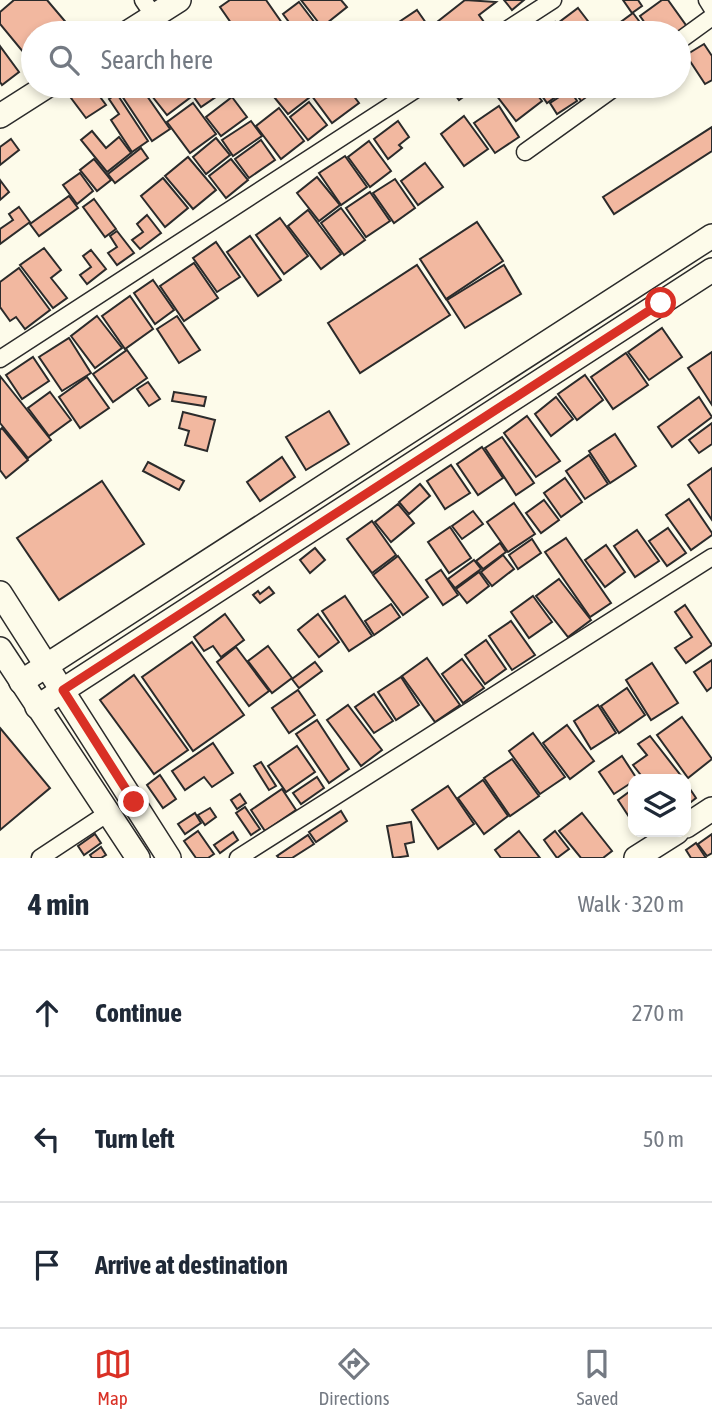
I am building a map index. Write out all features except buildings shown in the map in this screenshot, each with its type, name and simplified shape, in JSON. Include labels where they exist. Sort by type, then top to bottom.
[{"type":"street","points":[[148,8],[179,0]]},
{"type":"street","points":[[521,21],[553,0]]},
{"type":"street","points":[[707,0],[712,8]]},
{"type":"street","points":[[691,32],[712,17]]},
{"type":"street","points":[[0,116],[28,98]]},
{"type":"street","points":[[0,359],[402,98]]},
{"type":"street","points":[[525,152],[600,98]]},
{"type":"street","points":[[21,682],[712,236]]},
{"type":"street","points":[[37,707],[712,270]]},
{"type":"street","points":[[646,280],[661,303]]},
{"type":"street","points":[[238,858],[712,557]]},
{"type":"street","points":[[0,593],[170,858]]},
{"type":"street","points":[[0,649],[138,858]]},
{"type":"street","points":[[691,823],[712,809]]},
{"type":"street","points":[[40,858],[108,813]]},
{"type":"street","points":[[636,858],[669,837]]},
{"type":"route","points":[[134,802],[63,690],[661,303]]}]
